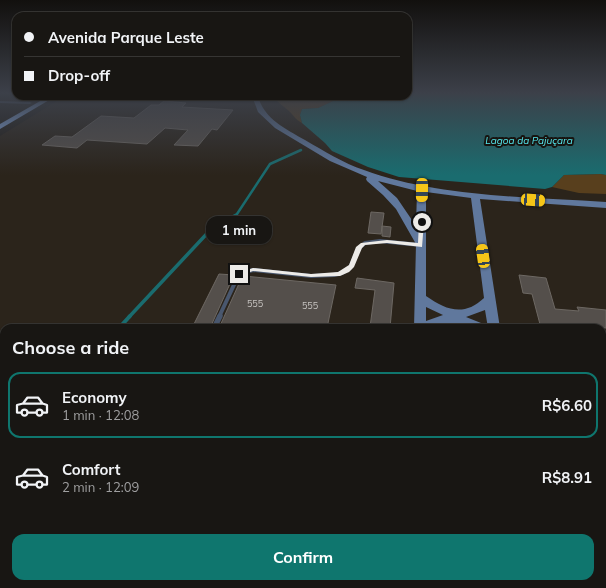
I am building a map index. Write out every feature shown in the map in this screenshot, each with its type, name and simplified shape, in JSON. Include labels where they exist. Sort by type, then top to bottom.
[{"type":"highway","points":[[0,127],[13,119]]},
{"type":"street","points":[[269,119],[308,145],[357,171],[380,186],[396,200],[412,225],[420,244]]},
{"type":"street","points":[[357,171],[380,179],[422,190],[475,196],[606,205]]},
{"type":"street","points":[[420,324],[422,190]]},
{"type":"street","points":[[475,196],[493,324]]},
{"type":"street","points":[[420,296],[440,310],[459,314],[477,310],[489,300]]},
{"type":"street","points":[[431,324],[435,321],[453,319],[463,320],[472,324]]},
{"type":"lane","points":[[216,324],[239,274],[245,271],[253,270],[311,275],[340,274],[347,271],[352,266],[359,247],[364,244],[387,242],[420,244]]},
{"type":"shaded area","points":[[27,119],[606,119],[606,324],[0,324],[0,136]]},
{"type":"shaded area","points":[[564,175],[606,175],[606,194],[579,193],[552,187]]},
{"type":"water","name":"Lagoa da Pajuçara","points":[[301,119],[606,119],[606,175],[564,175],[552,187],[545,189],[399,177],[368,167],[332,151],[302,123]]},
{"type":"building","points":[[96,119],[225,119],[217,130],[212,129],[198,146],[174,145],[188,130],[165,128],[147,144],[87,140],[77,148],[42,145],[55,136],[72,137]]},
{"type":"building","points":[[371,212],[384,213],[381,234],[368,233]]},
{"type":"building","points":[[382,226],[391,227],[390,237],[382,236]]},
{"type":"building","points":[[219,274],[234,275],[212,324],[194,324]]},
{"type":"building","points":[[519,275],[546,278],[555,309],[579,311],[577,307],[606,310],[606,324],[540,324],[532,294],[523,293]]},
{"type":"building","points":[[242,277],[336,285],[328,324],[221,324]]},
{"type":"building","points":[[357,278],[394,283],[390,324],[370,324],[375,290],[355,288]]},
{"type":"waterway","points":[[220,223],[237,214],[270,164],[301,150]]},
{"type":"waterway","points":[[129,317],[215,225],[220,223]]},
{"type":"waterway","points":[[123,324],[130,316]]},
{"type":"route","points":[[239,274],[245,271],[253,270],[326,276],[340,274],[347,271],[352,266],[359,247],[364,244],[370,242],[387,242],[420,245],[422,222]]}]
